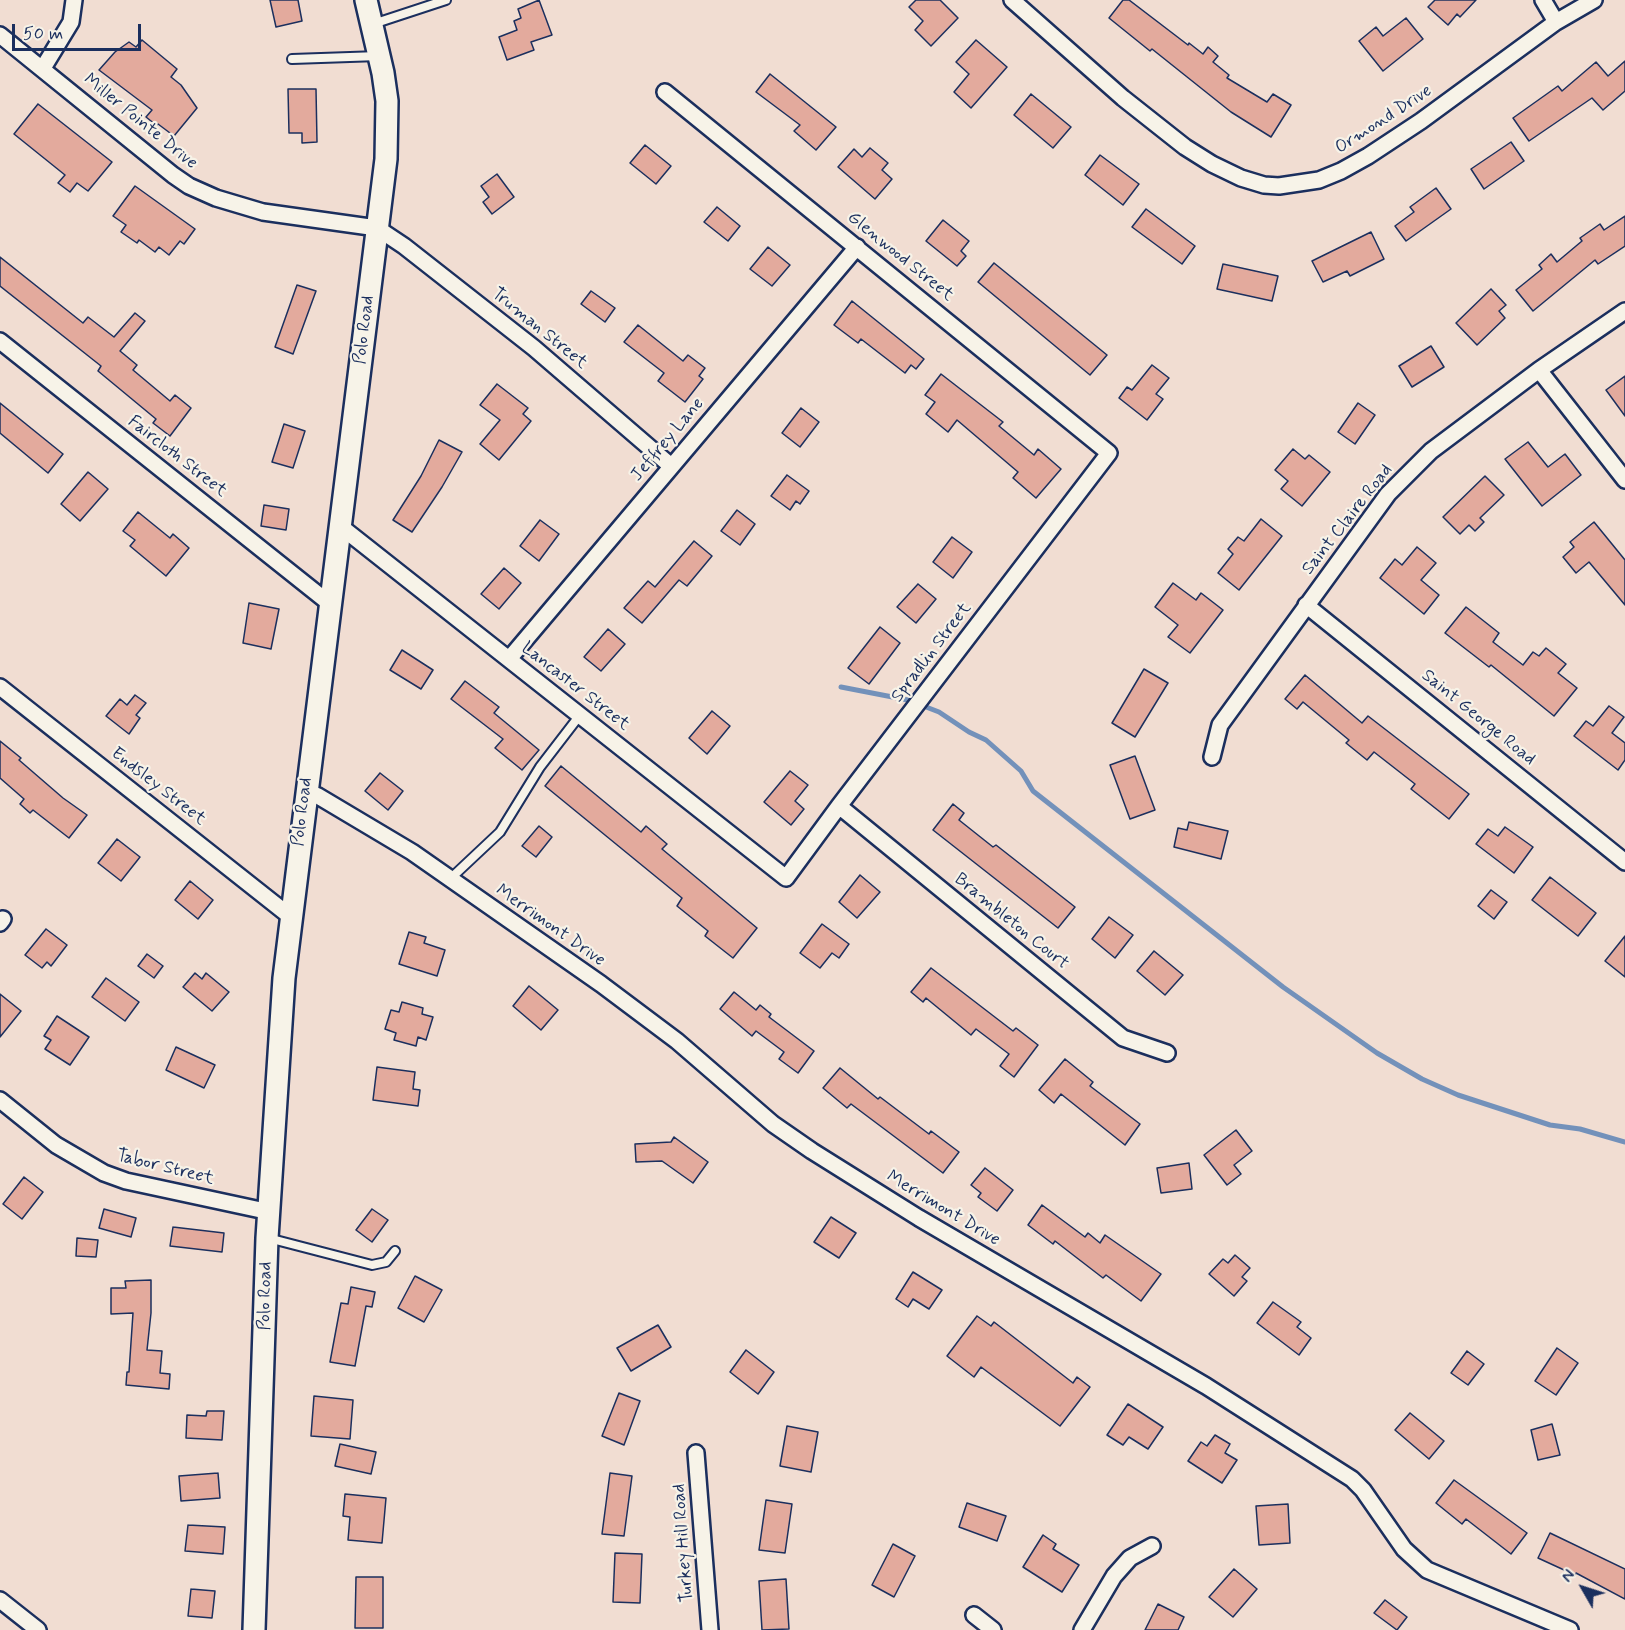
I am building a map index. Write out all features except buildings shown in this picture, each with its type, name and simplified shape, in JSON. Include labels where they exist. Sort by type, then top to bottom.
[{"type":"main road","name":"Polo Road","points":[[254,1630],[267,1238],[279,1031],[306,791],[387,136],[387,101],[380,56],[366,0]]},
{"type":"street","points":[[43,68],[71,22],[75,0]]},
{"type":"street","name":"Ormond Drive","points":[[1012,0],[1123,98],[1185,147],[1241,178],[1264,185],[1279,186],[1319,180],[1368,156],[1556,22],[1594,0]]},
{"type":"street","points":[[1543,0],[1556,22]]},
{"type":"street","name":"Miller Pointe Drive","points":[[0,34],[172,175],[189,186],[216,198],[263,212],[377,228]]},
{"type":"street","name":"Glenwood Street","points":[[665,92],[1109,453]]},
{"type":"street","name":"Truman Street","points":[[377,228],[404,246],[534,348],[671,466]]},
{"type":"street","name":"Jeffrey Lane","points":[[509,659],[857,247]]},
{"type":"street","name":"Saint Claire Road","points":[[1212,757],[1220,725],[1388,494],[1431,451],[1539,370],[1625,311]]},
{"type":"street","name":"Faircloth Street","points":[[0,341],[329,603]]},
{"type":"street","points":[[1539,370],[1625,480]]},
{"type":"street","name":"Spradlin Street","points":[[786,878],[1109,453]]},
{"type":"street","name":"Lancaster Street","points":[[340,526],[786,878]]},
{"type":"street","name":"Saint George Road","points":[[1306,605],[1625,862]]},
{"type":"street","name":"Endsley Street","points":[[0,687],[291,917]]},
{"type":"street","name":"Merrimont Drive","points":[[306,791],[412,852],[601,984],[677,1041],[773,1124],[812,1151],[919,1218],[1206,1386],[1352,1479],[1363,1490],[1404,1549],[1427,1570],[1570,1630]]},
{"type":"street","name":"Brambleton Court","points":[[839,806],[1124,1038],[1167,1053]]},
{"type":"street","name":"Tabor Street","points":[[0,1100],[56,1145],[104,1173],[126,1181],[270,1212]]},
{"type":"street","name":"Turkey Hill Road","points":[[696,1453],[710,1630]]},
{"type":"street","points":[[1082,1630],[1114,1576],[1130,1558],[1152,1546]]},
{"type":"street","points":[[0,1600],[38,1630]]},
{"type":"street","points":[[974,1615],[993,1630]]},
{"type":"lane","points":[[373,24],[446,0]]},
{"type":"lane","points":[[292,59],[380,56]]},
{"type":"lane","points":[[450,879],[500,832],[540,767],[580,715]]},
{"type":"lane","points":[[267,1238],[372,1265],[386,1262],[395,1251]]},
{"type":"waterway","points":[[841,687],[908,700],[939,712],[969,732],[986,740],[1021,771],[1033,791],[1283,987],[1377,1053],[1422,1079],[1458,1095],[1550,1125],[1580,1129],[1625,1142]]}]
